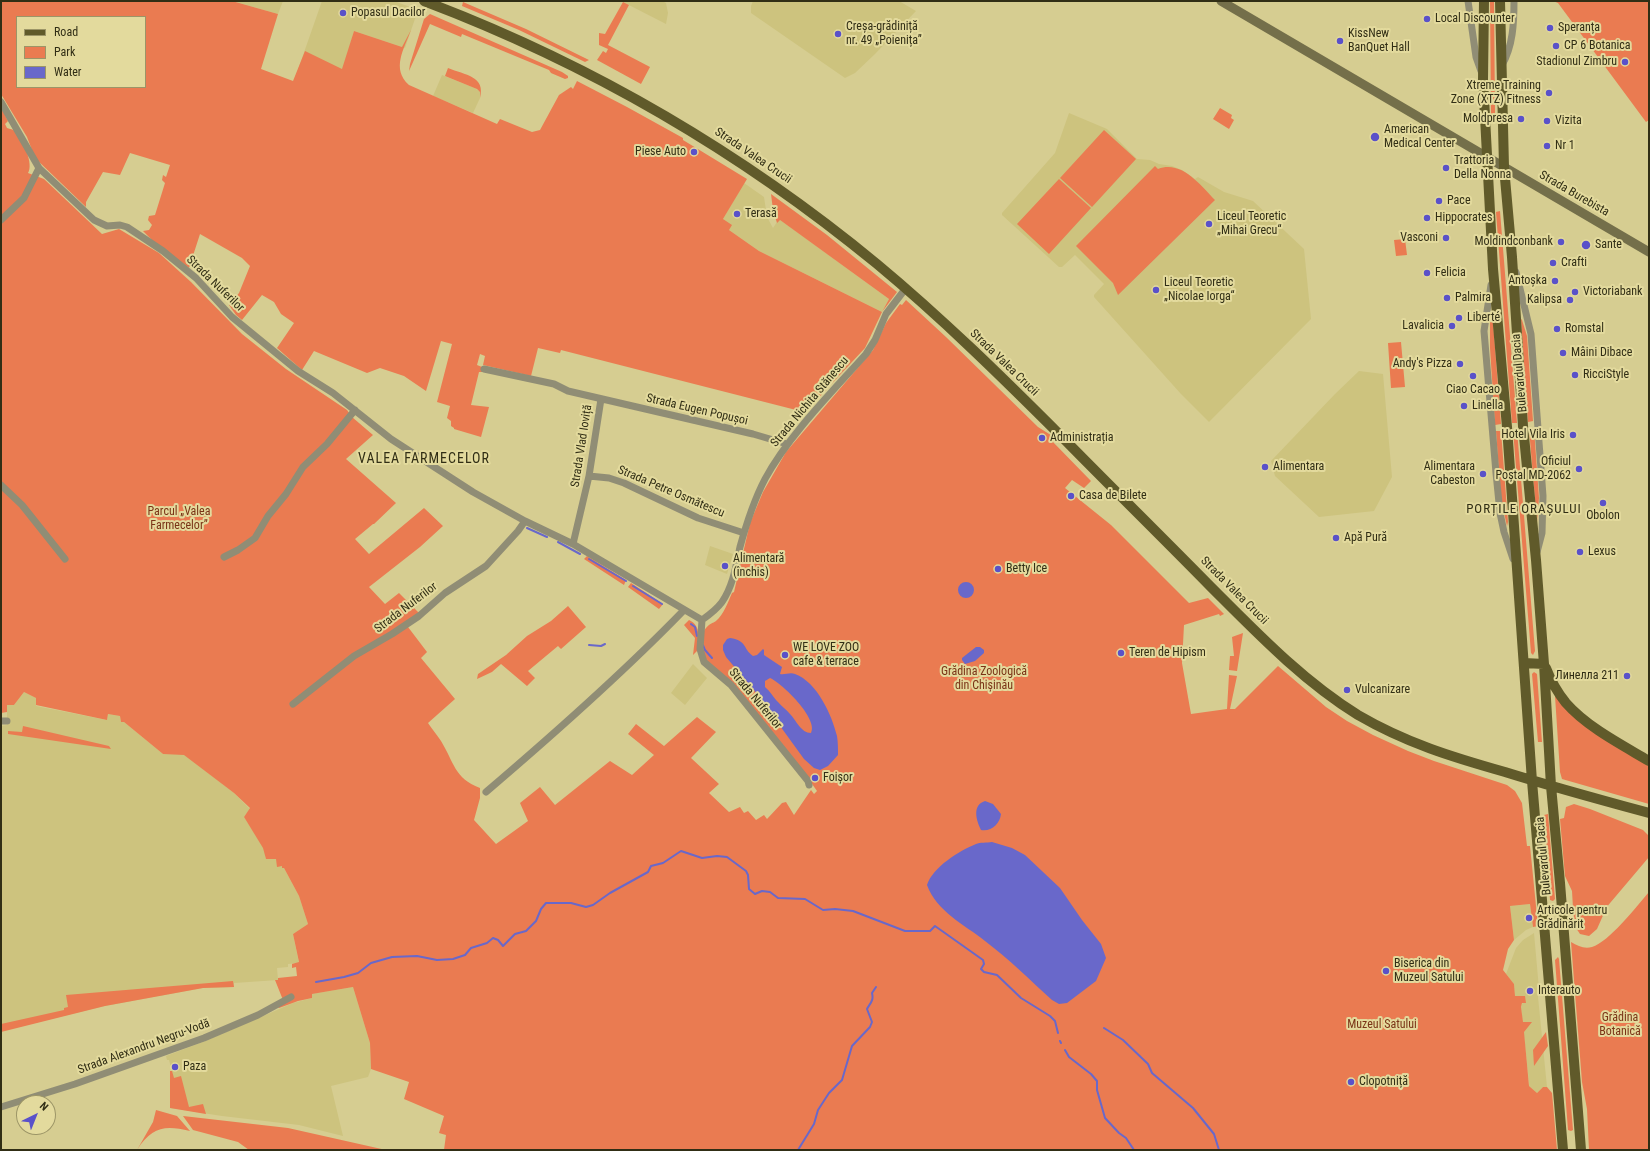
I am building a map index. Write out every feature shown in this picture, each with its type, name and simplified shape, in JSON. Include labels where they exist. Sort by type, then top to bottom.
[{"type":"main road","name":"Strada Valea Crucii","points":[[424,1],[512,37],[553,56],[668,117],[728,154],[797,202],[850,242],[906,288],[1026,401],[1275,650],[1331,697],[1383,729],[1419,746],[1532,781],[1649,813]]},
{"type":"main road","name":"Strada Burebista","points":[[1221,1],[1649,252]]},
{"type":"main road","name":"Bulevardul Dacia","points":[[1484,1],[1483,75],[1486,157],[1493,269],[1507,427],[1532,781],[1564,1150]]},
{"type":"main road","name":"Bulevardul Dacia","points":[[1500,1],[1504,167],[1512,257],[1523,426],[1544,664],[1551,786],[1581,1150]]},
{"type":"main road","points":[[1524,663],[1544,664],[1557,692],[1575,712],[1586,721],[1649,761]]},
{"type":"main road","points":[[1562,1136],[1580,1136]]},
{"type":"street","name":"Bulevardul Dacia","points":[[1468,1],[1476,57],[1483,75]]},
{"type":"street","name":"Bulevardul Dacia","points":[[1501,67],[1508,54],[1511,39],[1514,1]]},
{"type":"street","name":"Strada Nuferilor","points":[[1,102],[39,168],[94,220],[107,226],[120,225],[126,227],[163,251],[196,278],[232,317],[298,371],[333,393],[391,439],[473,492],[525,521],[573,544],[702,620],[700,649],[704,662],[732,685],[809,785]]},
{"type":"street","points":[[1,220],[24,198],[39,168]]},
{"type":"street","name":"Bulevardul Dacia","points":[[1512,257],[1531,334],[1544,510],[1542,533],[1536,560]]},
{"type":"street","name":"Bulevardul Dacia","points":[[1493,269],[1484,330],[1500,513],[1504,532],[1516,568]]},
{"type":"street","name":"Strada Nichita Stănescu","points":[[702,620],[718,607],[730,586],[744,533],[765,480],[787,444],[866,354],[875,340],[886,314],[906,288]]},
{"type":"street","name":"Strada Vlad Ioviță","points":[[484,369],[554,384],[568,391],[600,399],[589,476],[573,544]]},
{"type":"street","name":"Strada Eugen Popușoi","points":[[600,399],[753,434],[787,444]]},
{"type":"street","points":[[224,556],[238,550],[255,538],[268,516],[286,494],[303,467],[336,435],[355,410]]},
{"type":"street","name":"Strada Petre Osmătescu","points":[[589,476],[609,478],[624,483],[698,518],[744,533]]},
{"type":"street","points":[[1,484],[22,505],[65,559]]},
{"type":"street","name":"Strada Nuferilor","points":[[293,704],[354,656],[419,616],[445,593],[486,566],[518,531],[525,521]]},
{"type":"street","points":[[486,792],[577,714],[639,657],[684,610]]},
{"type":"street","name":"Strada Alexandru Negru-Vodă","points":[[1,1107],[75,1084],[204,1038],[258,1015],[291,997]]},
{"type":"shaded area","points":[[232,1],[283,1],[278,14]]},
{"type":"shaded area","points":[[322,1],[394,1],[418,10],[405,48],[354,31],[343,69],[294,81]]},
{"type":"shaded area","points":[[662,1],[666,3],[668,13],[666,24],[623,2]]},
{"type":"shaded area","name":"Creșa-grădiniță nr. 49 „Poienița”","points":[[753,1],[899,1],[916,11],[855,73],[845,78],[751,13]]},
{"type":"shaded area","points":[[442,75],[475,88],[480,92],[480,98],[473,113],[433,96]]},
{"type":"shaded area","points":[[1069,113],[1107,129],[1137,159],[1150,160],[1159,164],[1172,166],[1182,170],[1195,179],[1198,177],[1224,192],[1253,201],[1304,249],[1311,319],[1209,422],[1181,394],[1094,297],[1094,295],[1104,284],[1075,255],[1062,267],[1059,267],[1002,215],[1002,213],[1055,153]]},
{"type":"shaded area","points":[[744,183],[764,197],[767,217],[773,228],[779,219],[889,299],[882,312],[759,251],[729,230],[723,219]]},
{"type":"shaded area","points":[[1359,371],[1383,374],[1392,477],[1374,511],[1319,517],[1275,476],[1271,461]]},
{"type":"shaded area","points":[[710,546],[733,554],[727,574],[705,565]]},
{"type":"shaded area","points":[[693,664],[707,678],[685,705],[671,693]]},
{"type":"shaded area","points":[[24,692],[36,698],[36,706],[107,720],[108,714],[120,716],[121,722],[124,722],[163,754],[184,754],[234,793],[250,809],[244,817],[264,848],[266,859],[276,859],[284,868],[299,896],[308,924],[293,934],[299,963],[288,964],[288,967],[277,968],[278,980],[234,983],[234,987],[203,988],[105,1006],[1,1031],[1,726],[7,725],[7,705],[14,705]]},
{"type":"shaded area","name":"Articole pentru Grădinărit","points":[[1530,904],[1533,927],[1526,930],[1514,940],[1510,906]]},
{"type":"shaded area","points":[[1534,933],[1539,989],[1538,997],[1547,1087],[1543,1087],[1537,1093],[1529,1086],[1521,1007],[1525,996],[1515,997],[1514,984],[1506,974],[1516,948],[1523,940]]},
{"type":"shaded area","points":[[353,987],[370,1043],[371,1069],[368,1077],[331,1086],[343,1136],[299,1125],[170,1108],[170,1071],[172,1071],[169,1060],[167,1060],[166,1056],[208,1040],[293,1003],[312,998],[311,994]]},
{"type":"green space","points":[[1,1],[232,1],[278,14],[261,69],[293,81],[305,51],[342,69],[354,31],[402,47],[411,30],[403,52],[400,66],[404,79],[409,85],[497,124],[500,119],[532,132],[540,130],[559,95],[571,87],[573,89],[577,81],[683,138],[683,140],[747,179],[723,219],[732,225],[729,230],[759,251],[882,312],[865,348],[810,407],[800,411],[561,350],[560,353],[538,348],[531,376],[483,365],[485,356],[480,354],[477,365],[482,367],[482,372],[479,372],[471,405],[489,407],[481,437],[454,429],[451,426],[451,421],[447,418],[450,406],[437,402],[452,344],[441,341],[426,391],[404,376],[380,368],[367,373],[314,351],[302,370],[277,348],[294,323],[281,314],[274,302],[262,295],[242,320],[236,315],[229,305],[239,293],[250,266],[242,258],[200,234],[189,268],[153,241],[143,231],[149,230],[152,225],[148,220],[149,216],[155,215],[165,183],[162,180],[163,175],[166,177],[170,165],[130,153],[120,175],[103,172],[86,202],[86,207],[35,158],[27,137],[1,94]]},
{"type":"green space","points":[[1490,1],[1494,1],[1495,114],[1491,114]]},
{"type":"green space","name":"Stadionul Zimbru","points":[[1553,1],[1649,1],[1649,120],[1646,122],[1558,3]]},
{"type":"green space","points":[[463,2],[526,29],[589,60],[585,62],[519,30],[462,6]]},
{"type":"green space","points":[[623,2],[629,5],[608,45],[650,67],[641,84],[597,60],[603,51],[606,53],[608,49],[599,45],[599,33],[605,34]]},
{"type":"green space","points":[[430,14],[562,72],[568,76],[568,78],[565,79],[551,73],[549,70],[462,34],[461,37],[430,24],[409,71],[424,19]]},
{"type":"green space","points":[[448,68],[473,77],[480,85],[481,91],[480,98],[480,92],[477,89],[445,76]]},
{"type":"green space","points":[[1,107],[8,121],[5,124],[7,128],[16,132],[22,141],[29,158],[30,164],[28,173],[44,179],[102,234],[119,229],[159,253],[191,282],[242,334],[286,369],[347,410],[352,417],[373,435],[346,459],[396,503],[374,524],[355,539],[369,554],[424,508],[443,526],[420,547],[369,587],[385,604],[399,593],[422,616],[408,627],[427,652],[421,658],[455,699],[428,723],[441,741],[460,774],[471,784],[480,788],[480,798],[474,820],[496,844],[528,821],[520,803],[540,787],[555,805],[610,761],[632,775],[654,755],[628,734],[636,724],[664,746],[697,717],[716,732],[691,758],[719,784],[709,793],[729,812],[740,807],[744,813],[748,811],[756,820],[764,815],[767,819],[782,803],[786,802],[794,815],[811,790],[814,794],[817,791],[707,661],[702,640],[704,631],[721,615],[726,608],[732,593],[734,592],[750,523],[763,492],[786,452],[873,350],[886,323],[900,304],[902,305],[906,300],[1038,427],[1054,437],[1052,441],[1091,481],[1084,488],[1072,480],[1065,488],[1111,525],[1189,603],[1208,598],[1224,614],[1220,616],[1219,614],[1184,625],[1182,663],[1191,714],[1227,709],[1229,675],[1237,676],[1230,709],[1235,709],[1278,666],[1326,707],[1347,721],[1373,735],[1434,761],[1507,785],[1515,791],[1522,803],[1527,846],[1530,846],[1538,926],[1533,927],[1530,904],[1510,906],[1514,940],[1508,949],[1503,970],[1514,984],[1515,996],[1525,996],[1526,1003],[1522,1003],[1521,1007],[1523,1022],[1532,1022],[1524,1032],[1529,1086],[1537,1093],[1543,1087],[1547,1087],[1552,1093],[1557,1150],[444,1150],[446,1135],[439,1133],[444,1116],[404,1099],[409,1082],[371,1069],[370,1043],[353,987],[312,994],[312,998],[279,1008],[278,1007],[283,1000],[275,980],[278,980],[278,978],[297,976],[296,967],[292,968],[292,964],[299,962],[293,934],[308,924],[299,896],[284,868],[282,868],[282,866],[277,867],[276,859],[266,859],[263,848],[244,817],[250,808],[234,793],[184,755],[163,754],[124,722],[121,722],[120,716],[108,714],[107,720],[36,705],[36,698],[24,692],[14,705],[7,705],[7,712],[1,713]]},
{"type":"green space","points":[[1220,108],[1232,115],[1231,118],[1234,120],[1229,129],[1213,119]]},
{"type":"green space","points":[[1104,130],[1136,159],[1092,207],[1060,178]]},
{"type":"green space","points":[[1155,166],[1158,169],[1167,167],[1183,171],[1197,181],[1215,200],[1118,295],[1113,283],[1076,246]]},
{"type":"green space","points":[[1059,179],[1091,208],[1049,254],[1017,224]]},
{"type":"green space","points":[[771,194],[827,235],[897,292],[882,312],[889,299],[780,220],[777,223],[773,210]]},
{"type":"green space","points":[[1500,211],[1517,423],[1512,423],[1496,212]]},
{"type":"green space","points":[[1405,239],[1407,255],[1396,256],[1394,240]]},
{"type":"green space","points":[[1521,319],[1527,336],[1533,421],[1528,422]]},
{"type":"green space","points":[[1490,322],[1493,322],[1501,424],[1495,425],[1490,348]]},
{"type":"green space","points":[[1401,342],[1405,387],[1391,388],[1388,343]]},
{"type":"green space","points":[[1534,428],[1539,498],[1537,522],[1529,429]]},
{"type":"green space","points":[[1513,430],[1517,430],[1535,651],[1533,655],[1531,653]]},
{"type":"green space","points":[[1496,431],[1501,431],[1508,522],[1507,526],[1501,500]]},
{"type":"green space","points":[[587,556],[626,580],[624,585],[584,559]]},
{"type":"green space","points":[[631,583],[663,604],[659,609],[628,587]]},
{"type":"green space","points":[[568,606],[586,627],[561,649],[558,646],[528,671],[535,678],[527,686],[501,664],[492,672],[477,679],[478,674],[506,655],[527,636],[551,621]]},
{"type":"green space","points":[[689,620],[698,629],[697,651],[693,655],[695,638],[684,625]]},
{"type":"green space","points":[[1243,633],[1237,671],[1229,670],[1230,656],[1234,656],[1232,637]]},
{"type":"green space","points":[[1534,672],[1537,674],[1542,742],[1538,742],[1532,674]]},
{"type":"green space","points":[[1555,696],[1649,766],[1649,804],[1562,779],[1560,772]]},
{"type":"green space","points":[[23,726],[109,746],[111,749],[8,734],[8,731],[22,732]]},
{"type":"green space","points":[[1574,804],[1643,830],[1649,836],[1649,857],[1605,909],[1597,929],[1589,936],[1580,934],[1574,925],[1572,891],[1565,876],[1560,819],[1564,818],[1566,807]]},
{"type":"green space","points":[[1548,814],[1555,899],[1553,901],[1550,900],[1544,815]]},
{"type":"green space","name":"Grădina Botanică","points":[[1649,892],[1649,1150],[1589,1150],[1587,1109],[1582,1082],[1571,942],[1586,948],[1599,944],[1622,923]]},
{"type":"green space","points":[[1558,957],[1573,1130],[1571,1131],[1568,1130],[1555,960]]},
{"type":"green space","points":[[233,981],[234,987],[203,988],[105,1006],[1,1032],[1,1024],[64,1010],[64,1008],[68,1007],[66,995]]},
{"type":"green space","points":[[1546,1032],[1548,1046],[1534,1066],[1533,1050]]},
{"type":"green space","points":[[170,1071],[172,1071],[174,1078],[181,1076],[189,1107],[203,1104],[206,1114],[170,1108]]},
{"type":"green space","points":[[156,1110],[177,1116],[190,1131],[173,1128],[159,1130],[148,1136],[137,1150],[153,1122]]},
{"type":"green space","points":[[183,1116],[288,1128],[386,1150],[249,1150],[238,1142],[193,1130]]},
{"type":"water","points":[[963,582],[969,582],[974,587],[972,596],[969,598],[963,598],[958,593],[958,587]]},
{"type":"water","points":[[730,638],[740,641],[753,656],[757,655],[763,649],[764,655],[782,667],[780,674],[795,674],[803,678],[817,692],[827,709],[837,736],[838,755],[828,766],[820,770],[814,768],[804,759],[754,690],[726,657],[723,650],[723,645],[727,639]],"holes":[[[770,678],[776,681],[798,702],[805,711],[810,719],[812,727],[811,733],[804,731],[765,687],[765,681]]]},
{"type":"water","points":[[976,647],[980,647],[984,650],[984,653],[975,661],[965,664],[962,658]]},
{"type":"water","points":[[985,801],[993,804],[1001,814],[997,824],[988,830],[981,830],[976,813],[978,806]]},
{"type":"water","points":[[992,842],[1012,848],[1025,855],[1060,888],[1101,944],[1106,958],[1096,981],[1067,1003],[1059,1004],[1052,1000],[1002,955],[952,917],[937,903],[927,885],[930,878],[947,860],[978,843]]},
{"type":"waterway","points":[[527,528],[547,537]]},
{"type":"waterway","points":[[558,542],[580,554]]},
{"type":"waterway","points":[[589,559],[626,581]]},
{"type":"waterway","points":[[633,586],[662,604]]},
{"type":"waterway","points":[[691,624],[695,627],[697,636]]},
{"type":"waterway","points":[[589,645],[601,646],[605,644]]},
{"type":"waterway","points":[[703,645],[705,650],[712,658]]},
{"type":"waterway","points":[[316,982],[358,973],[371,963],[392,957],[417,956],[437,960],[453,959],[465,955],[471,948],[487,943],[493,938],[498,940],[503,946],[515,934],[526,931],[536,921],[541,909],[546,903],[571,903],[586,907],[593,905],[610,893],[648,872],[651,866],[663,863],[681,851],[702,858],[717,856],[727,857],[746,871],[748,875],[749,889],[755,894],[762,891],[770,892],[778,898],[805,899],[823,910],[835,909],[853,911],[905,931],[930,931],[935,926],[983,960],[984,964],[981,969],[984,972],[997,975],[1021,998],[1050,1016],[1055,1021],[1058,1033]]},
{"type":"waterway","points":[[798,1150],[814,1124],[818,1110],[829,1093],[842,1080],[852,1046],[870,1027],[872,1022],[867,1009],[872,1000],[872,993],[876,987]]},
{"type":"waterway","points":[[1104,1028],[1123,1040],[1148,1064],[1152,1073],[1193,1108],[1214,1134],[1219,1150]]},
{"type":"waterway","points":[[1065,1050],[1069,1057],[1091,1074],[1097,1081],[1097,1090],[1105,1118],[1119,1133],[1126,1138],[1134,1150]]},
{"type":"place","name":"Popasul Dacilor","points":[[343,13]]},
{"type":"place","name":"Local Discounter","points":[[1427,19]]},
{"type":"place","name":"Speranța","points":[[1550,28]]},
{"type":"place","name":"Creșa-grădiniță nr. 49 „Poienița”","points":[[838,34]]},
{"type":"place","name":"KissNew BanQuet Hall","points":[[1340,41]]},
{"type":"place","name":"CP 6 Botanica","points":[[1556,46]]},
{"type":"place","name":"Stadionul Zimbru","points":[[1625,62]]},
{"type":"place","name":"Xtreme Training Zone (XTZ) Fitness","points":[[1549,93]]},
{"type":"place","name":"Moldpresa","points":[[1521,119]]},
{"type":"place","name":"Vizita","points":[[1547,121]]},
{"type":"place","name":"American Medical Center","points":[[1375,137]]},
{"type":"place","name":"Nr 1","points":[[1547,146]]},
{"type":"place","name":"Piese Auto","points":[[694,152]]},
{"type":"place","name":"Trattoria Della Nonna","points":[[1446,168]]},
{"type":"place","name":"Pace","points":[[1439,201]]},
{"type":"place","name":"Terasă","points":[[737,214]]},
{"type":"place","name":"Hippocrates","points":[[1427,218]]},
{"type":"place","name":"Liceul Teoretic „Mihai Grecu“","points":[[1209,224]]},
{"type":"place","name":"Vasconi","points":[[1446,238]]},
{"type":"place","name":"Moldindconbank","points":[[1561,242]]},
{"type":"place","name":"Sante","points":[[1586,245]]},
{"type":"place","name":"Crafti","points":[[1553,263]]},
{"type":"place","name":"Felicia","points":[[1427,273]]},
{"type":"place","name":"Antoșka","points":[[1555,281]]},
{"type":"place","name":"Liceul Teoretic „Nicolae Iorga“","points":[[1156,290]]},
{"type":"place","name":"Victoriabank","points":[[1575,292]]},
{"type":"place","name":"Palmira","points":[[1447,298]]},
{"type":"place","name":"Kalipsa","points":[[1570,300]]},
{"type":"place","name":"Liberté","points":[[1459,318]]},
{"type":"place","name":"Lavalicia","points":[[1452,326]]},
{"type":"place","name":"Romstal","points":[[1557,329]]},
{"type":"place","name":"Mâini Dibace","points":[[1563,353]]},
{"type":"place","name":"Andy's Pizza","points":[[1460,364]]},
{"type":"place","name":"RicciStyle","points":[[1575,375]]},
{"type":"place","name":"Ciao Cacao","points":[[1473,376]]},
{"type":"place","name":"Linella","points":[[1464,406]]},
{"type":"place","name":"Hotel Vila Iris","points":[[1573,435]]},
{"type":"place","name":"Administrația","points":[[1042,438]]},
{"type":"place","name":"Alimentara","points":[[1265,467]]},
{"type":"place","name":"Oficiul Poștal MD-2062","points":[[1579,469]]},
{"type":"place","name":"Alimentara Cabeston","points":[[1483,474]]},
{"type":"place","name":"Casa de Bilete","points":[[1071,496]]},
{"type":"place","name":"Obolon","points":[[1603,503]]},
{"type":"place","name":"Apă Pură","points":[[1336,538]]},
{"type":"place","name":"Lexus","points":[[1580,552]]},
{"type":"place","name":"Alimentară (închis)","points":[[725,566]]},
{"type":"place","name":"Betty Ice","points":[[998,569]]},
{"type":"place","name":"Teren de Hipism","points":[[1121,653]]},
{"type":"place","name":"WE LOVE ZOO cafe & terrace","points":[[785,655]]},
{"type":"place","name":"Линелла 211","points":[[1627,676]]},
{"type":"place","name":"Vulcanizare","points":[[1347,690]]},
{"type":"place","name":"Foișor","points":[[815,778]]},
{"type":"place","name":"Articole pentru Grădinărit","points":[[1529,918]]},
{"type":"place","name":"Biserica din Muzeul Satului","points":[[1386,971]]},
{"type":"place","name":"Interauto","points":[[1530,991]]},
{"type":"place","name":"Paza","points":[[175,1067]]},
{"type":"place","name":"Clopotniță","points":[[1351,1082]]},
{"type":"district","name":"VALEA FARMECELOR","points":[[424,459]]},
{"type":"district","name":"PORȚILE ORAȘULUI","points":[[1524,510]]},
{"type":"park label","name":"Parcul „Valea Farmecelor”","points":[[179,519]]},
{"type":"park label","name":"Grădina Zoologică din Chișinău","points":[[984,679]]},
{"type":"park label","name":"Muzeul Satului","points":[[1382,1025]]}]
